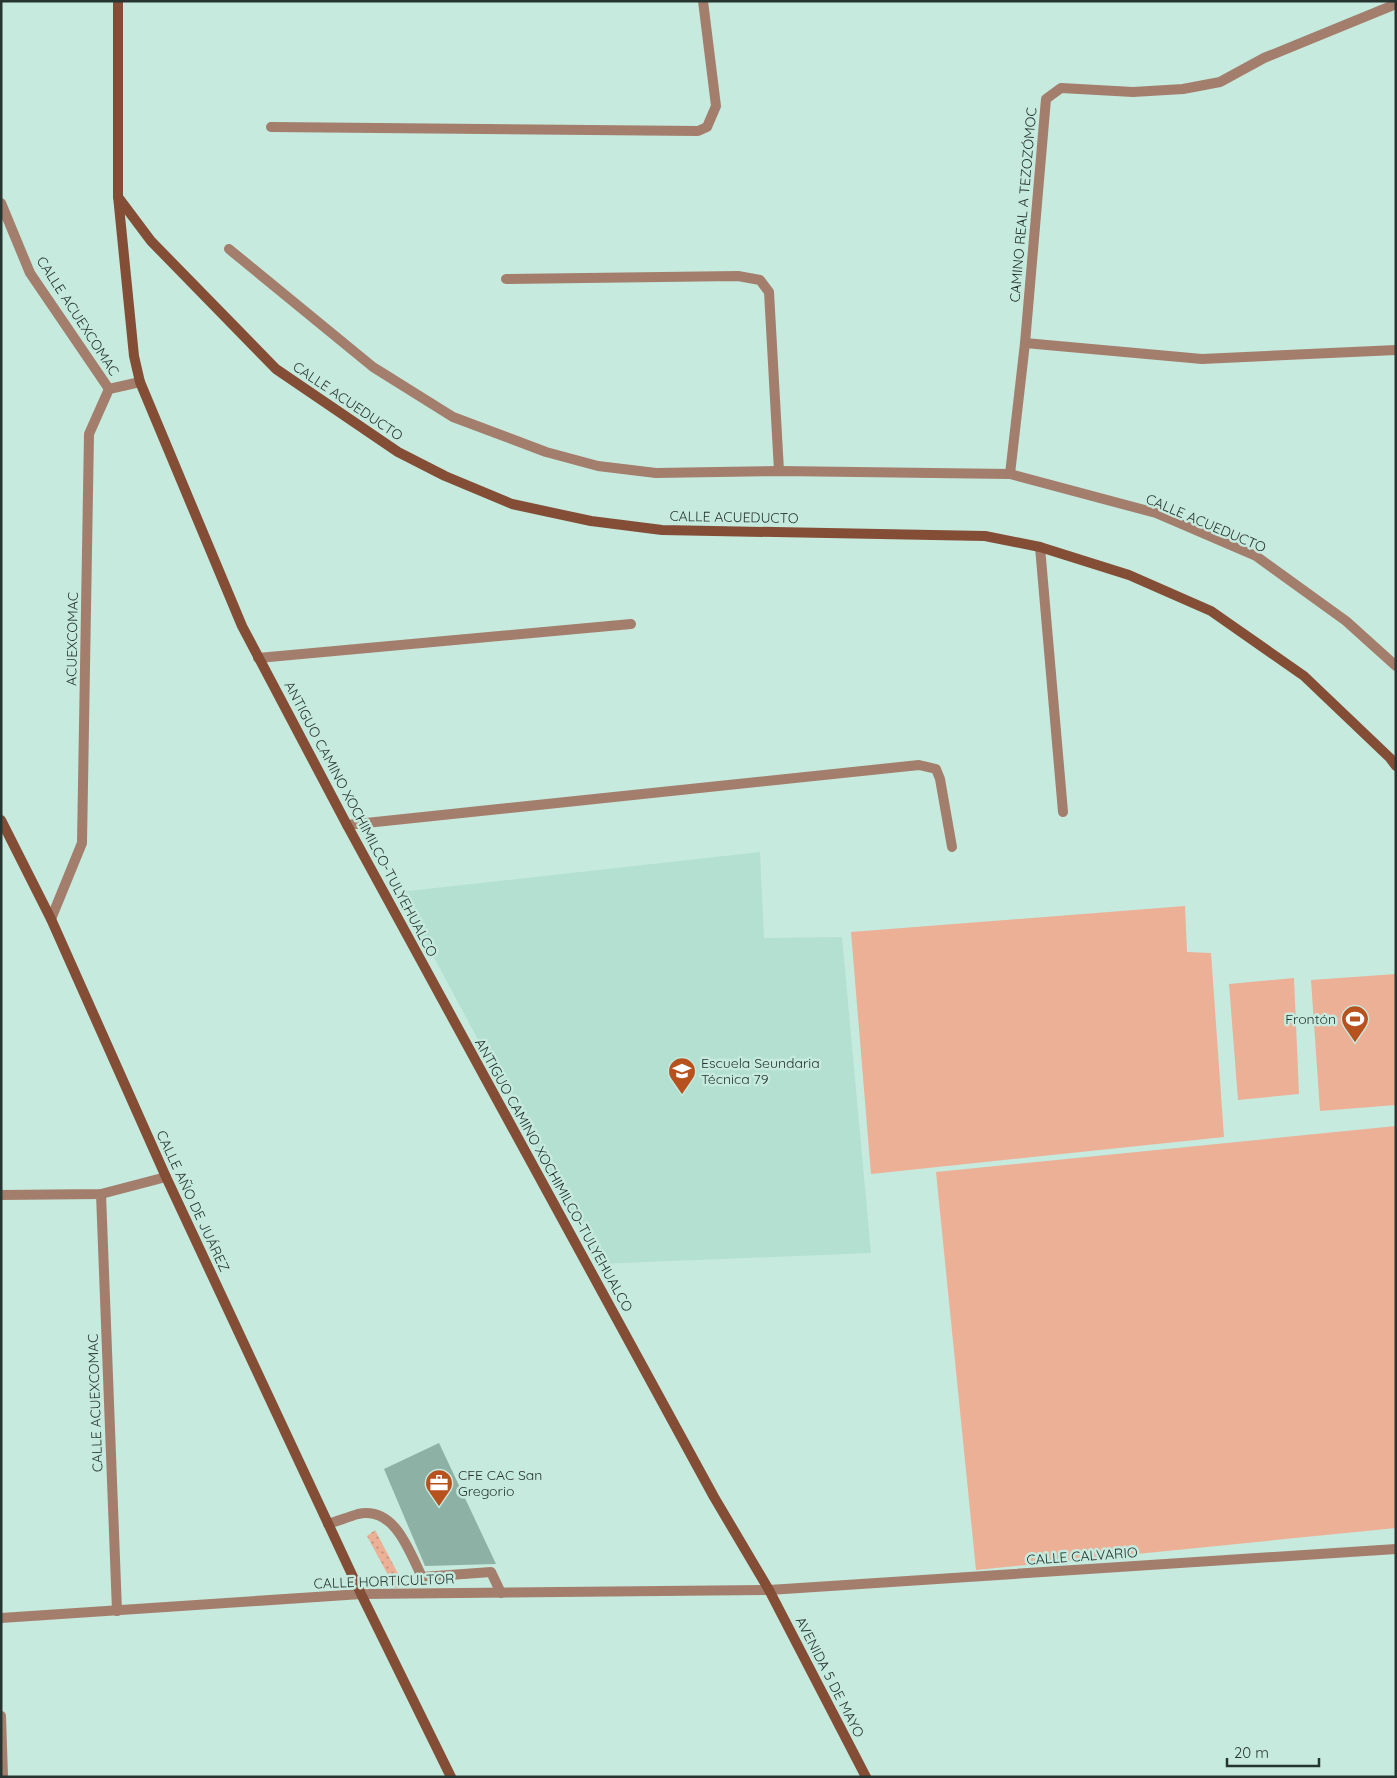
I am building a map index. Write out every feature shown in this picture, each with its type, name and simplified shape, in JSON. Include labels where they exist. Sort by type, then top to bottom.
[{"type":"main road","name":"ANTIGUO CAMINO XOCHIMILCO-TULYEHUALCO","points":[[118,1],[118,196],[134,356],[140,382],[242,626],[258,658],[714,1497],[769,1590]]},
{"type":"main road","name":"CALLE ACUEDUCTO","points":[[118,196],[151,241],[276,369],[398,452],[445,476],[512,504],[591,521],[662,530],[984,536],[1040,547],[1129,576],[1211,612],[1304,676],[1390,758],[1396,766]]},
{"type":"main road","name":"CALLE AÑO DE JUÁREZ","points":[[1,820],[51,919],[166,1177],[360,1594],[451,1777]]},
{"type":"main road","name":"AVENIDA 5 DE MAYO","points":[[769,1590],[866,1777]]},
{"type":"street","points":[[270,127],[698,131],[707,127],[716,106],[703,1]]},
{"type":"street","name":"CAMINO REAL A TEZOZÓMOC","points":[[1010,474],[1046,99],[1061,88],[1133,92],[1183,89],[1220,82],[1264,58],[1396,4]]},
{"type":"street","name":"CALLE ACUEXCOMAC","points":[[1,203],[30,273],[109,389]]},
{"type":"street","name":"CALLE ACUEDUCTO","points":[[229,249],[373,367],[453,417],[546,452],[598,466],[656,473],[779,471],[1010,474],[1156,513],[1256,556],[1346,621],[1396,666]]},
{"type":"street","points":[[506,279],[738,276],[760,280],[769,292],[779,471]]},
{"type":"street","points":[[1024,343],[1202,359],[1396,350]]},
{"type":"street","points":[[109,389],[140,382]]},
{"type":"street","name":"ACUEXCOMAC","points":[[51,919],[82,843],[89,434],[109,389]]},
{"type":"street","points":[[1040,547],[1063,812]]},
{"type":"street","points":[[258,658],[631,624]]},
{"type":"street","points":[[347,824],[919,765],[936,769],[940,779],[952,847]]},
{"type":"street","points":[[1,1195],[101,1194],[166,1177]]},
{"type":"street","name":"CALLE ACUEXCOMAC","points":[[101,1194],[117,1611]]},
{"type":"street","points":[[328,1524],[359,1514],[380,1516],[392,1524],[404,1539],[422,1577],[491,1572],[501,1593]]},
{"type":"street","name":"CALLE CALVARIO","points":[[769,1590],[1396,1550]]},
{"type":"street","name":"CALLE HORTICULTOR","points":[[1,1618],[360,1594],[769,1590]]},
{"type":"street","points":[[1,1716],[3,1777]]},
{"type":"shaded area","name":"Escuela Seundaria Técnica 79","points":[[760,852],[764,938],[842,937],[871,1253],[598,1264],[399,892]]},
{"type":"shaded area","points":[[1185,906],[1187,952],[1211,953],[1224,1137],[871,1174],[851,932]]},
{"type":"shaded area","name":"Frontón","points":[[1396,974],[1396,1105],[1320,1111],[1311,980]]},
{"type":"shaded area","points":[[1294,978],[1299,1094],[1238,1100],[1229,984]]},
{"type":"shaded area","points":[[1396,1126],[1396,1528],[976,1570],[936,1172]]},
{"type":"shaded area","points":[[375,1530],[404,1585],[395,1588],[367,1536]]},
{"type":"building","points":[[439,1443],[496,1564],[425,1566],[384,1469]]},
{"type":"place","name":"Frontón","points":[[1355,1043]]},
{"type":"place","name":"Escuela Seundaria Técnica 79","points":[[682,1095]]},
{"type":"place","name":"CFE CAC San Gregorio","points":[[439,1507]]}]
